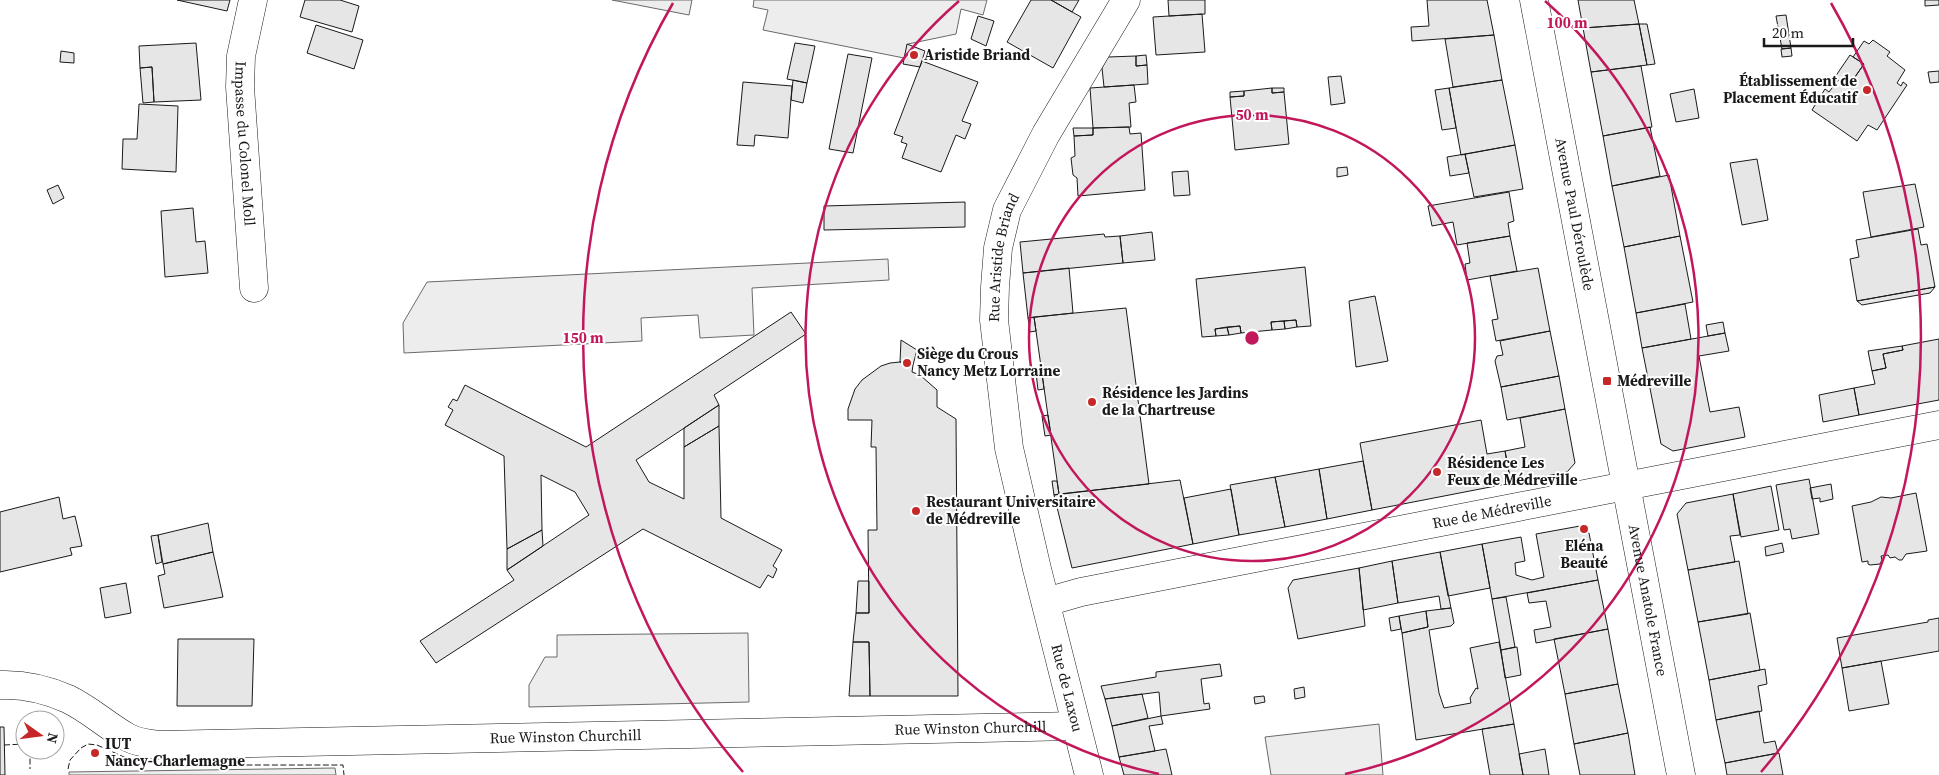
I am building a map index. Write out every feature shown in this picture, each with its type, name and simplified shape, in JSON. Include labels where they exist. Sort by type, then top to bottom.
[{"type":"street","name":"Impasse du Colonel Moll","points":[[253,0],[241,56],[240,87],[254,288]]},
{"type":"street","name":"Rue Aristide Briand","points":[[1046,602],[1009,448],[994,320],[998,248],[1007,210],[1046,134],[1126,0]]},
{"type":"street","name":"Avenue Paul Déroulède","points":[[1534,0],[1616,427]]},
{"type":"street","name":"Rue de Médreville","points":[[1046,602],[1081,592],[1939,425]]},
{"type":"street","name":"Avenue Anatole France","points":[[1616,427],[1682,775]]},
{"type":"street","name":"Rue de Laxou","points":[[1046,602],[1089,775]]},
{"type":"street","name":"Rue Winston Churchill","points":[[0,685],[25,685],[48,691],[68,699],[127,737],[160,745],[1076,726]]},
{"type":"shaded area","points":[[612,0],[692,0],[689,15]]},
{"type":"shaded area","points":[[754,0],[987,0],[983,15],[961,9],[956,34],[908,44],[904,58],[763,30],[768,10],[753,7]]},
{"type":"shaded area","points":[[888,259],[889,280],[752,288],[754,335],[700,338],[698,315],[677,316],[641,318],[642,341],[404,353],[403,323],[427,282]]},
{"type":"shaded area","points":[[748,633],[749,702],[529,707],[529,685],[545,657],[557,657],[557,635]]},
{"type":"shaded area","points":[[1379,724],[1383,775],[1271,775],[1265,737]]},
{"type":"shaded area","points":[[335,768],[336,775],[69,775],[69,772]]},
{"type":"building","points":[[177,0],[230,0],[227,11]]},
{"type":"building","points":[[305,0],[340,0],[359,6],[352,32],[300,17]]},
{"type":"building","points":[[1031,0],[1051,0],[1081,17],[1053,68],[1007,42]]},
{"type":"building","points":[[1051,0],[1079,0],[1072,12]]},
{"type":"building","points":[[1168,0],[1205,0],[1205,14],[1169,16]]},
{"type":"building","points":[[1427,0],[1487,0],[1494,35],[1412,41],[1411,27],[1429,26]]},
{"type":"building","points":[[1578,0],[1634,0],[1639,24],[1583,28]]},
{"type":"building","points":[[1925,0],[1939,0],[1939,5],[1925,6]]},
{"type":"building","points":[[1202,14],[1205,52],[1156,55],[1153,17]]},
{"type":"building","points":[[1786,15],[1791,48],[1782,49],[1776,16]]},
{"type":"building","points":[[978,16],[994,21],[986,46],[971,39]]},
{"type":"building","points":[[1639,24],[1647,24],[1655,64],[1647,65]]},
{"type":"building","points":[[1639,24],[1647,65],[1591,72],[1583,28]]},
{"type":"building","points":[[316,25],[363,40],[354,69],[307,53]]},
{"type":"building","points":[[1494,35],[1502,80],[1453,87],[1445,39]]},
{"type":"building","name":"Établissement de Placement Éducatif","points":[[1873,40],[1890,52],[1887,56],[1905,70],[1897,83],[1901,86],[1903,82],[1907,85],[1877,130],[1868,125],[1857,141],[1812,110],[1825,89],[1829,92],[1838,80],[1848,87],[1864,64],[1853,57],[1864,41],[1869,44]]},
{"type":"building","points":[[196,43],[201,100],[154,102],[152,67],[140,68],[139,46]]},
{"type":"building","points":[[795,43],[815,46],[807,83],[787,79]]},
{"type":"building","name":"Aristide Briand","points":[[907,44],[925,51],[920,67],[903,64]]},
{"type":"building","points":[[1791,48],[1792,56],[1782,57],[1781,49]]},
{"type":"building","points":[[61,51],[74,53],[74,63],[60,62]]},
{"type":"building","points":[[848,54],[872,58],[853,153],[829,149]]},
{"type":"building","points":[[1146,55],[1147,65],[1136,66],[1136,56]]},
{"type":"building","points":[[1850,55],[1864,64],[1848,87],[1835,77]]},
{"type":"building","points":[[1136,56],[1136,66],[1147,65],[1148,84],[1104,87],[1102,68],[1108,57]]},
{"type":"building","points":[[922,61],[978,82],[962,121],[971,124],[965,139],[956,135],[941,172],[902,158],[907,144],[901,142],[903,137],[894,134]]},
{"type":"building","points":[[1641,66],[1652,127],[1603,136],[1591,72]]},
{"type":"building","points":[[152,67],[154,102],[143,103],[140,68]]},
{"type":"building","points":[[1939,71],[1939,82],[1930,83],[1928,72]]},
{"type":"building","points":[[1341,76],[1345,103],[1331,105],[1328,77]]},
{"type":"building","points":[[793,80],[807,83],[803,103],[791,100]]},
{"type":"building","points":[[1502,80],[1515,145],[1461,155],[1449,88]]},
{"type":"building","points":[[743,82],[792,86],[788,138],[755,135],[754,146],[737,145]]},
{"type":"building","points":[[1134,85],[1136,102],[1129,103],[1131,127],[1093,128],[1090,88]]},
{"type":"building","points":[[1272,88],[1272,93],[1284,92],[1289,144],[1235,150],[1230,97],[1244,96],[1244,91]]},
{"type":"building","points":[[1272,88],[1284,88],[1284,92],[1272,93]]},
{"type":"building","points":[[1449,88],[1456,128],[1442,130],[1435,90]]},
{"type":"building","points":[[1694,89],[1699,118],[1676,122],[1670,94]]},
{"type":"building","points":[[1244,91],[1244,96],[1230,97],[1230,92]]},
{"type":"building","points":[[139,104],[178,106],[176,172],[122,169],[123,139],[137,139]]},
{"type":"building","points":[[1129,127],[1130,134],[1141,133],[1145,190],[1078,196],[1077,178],[1073,175],[1071,158],[1075,156],[1074,136],[1093,135],[1093,128]]},
{"type":"building","points":[[1650,127],[1660,176],[1612,186],[1603,136]]},
{"type":"building","points":[[1073,128],[1093,128],[1093,135],[1074,136]]},
{"type":"building","points":[[1515,145],[1523,189],[1474,197],[1465,154]]},
{"type":"building","points":[[1465,154],[1469,173],[1450,176],[1447,157]]},
{"type":"building","points":[[1757,159],[1768,220],[1742,225],[1730,163]]},
{"type":"building","points":[[1347,167],[1348,175],[1337,177],[1337,168]]},
{"type":"building","points":[[1188,171],[1190,195],[1174,196],[1172,172]]},
{"type":"building","points":[[1669,175],[1680,236],[1624,247],[1612,186]]},
{"type":"building","points":[[1915,184],[1924,227],[1871,237],[1863,192]]},
{"type":"building","points":[[58,185],[64,198],[53,204],[47,190]]},
{"type":"building","points":[[1509,192],[1514,221],[1508,223],[1510,236],[1457,245],[1453,222],[1432,226],[1428,206]]},
{"type":"building","points":[[965,202],[965,227],[824,230],[824,206]]},
{"type":"building","points":[[193,208],[196,242],[205,241],[208,273],[165,277],[161,211]]},
{"type":"building","points":[[1918,229],[1921,245],[1927,244],[1935,287],[1857,301],[1850,259],[1859,257],[1856,240]]},
{"type":"building","points":[[1152,232],[1155,260],[1123,263],[1120,236]]},
{"type":"building","points":[[1104,234],[1105,237],[1120,236],[1123,263],[1023,273],[1020,242]]},
{"type":"building","points":[[1510,236],[1517,271],[1467,280],[1465,264],[1470,263],[1467,243]]},
{"type":"building","points":[[1680,236],[1693,302],[1636,313],[1624,247]]},
{"type":"building","points":[[1305,267],[1311,326],[1297,327],[1296,320],[1271,322],[1272,330],[1241,333],[1240,326],[1215,329],[1216,336],[1202,337],[1196,279]]},
{"type":"building","points":[[1069,268],[1073,313],[1028,318],[1023,273]]},
{"type":"building","points":[[1538,268],[1550,331],[1496,341],[1492,320],[1498,319],[1490,276]]},
{"type":"building","points":[[1935,287],[1930,293],[1862,305],[1857,301]]},
{"type":"building","points":[[1375,296],[1388,361],[1356,367],[1349,301]]},
{"type":"building","points":[[1685,304],[1691,339],[1642,348],[1636,313]]},
{"type":"building","name":"Résidence les Jardins de la Chartreuse","points":[[1126,308],[1149,484],[1059,494],[1034,317]]},
{"type":"building","points":[[791,312],[806,334],[714,395],[719,405],[636,460],[649,482],[684,499],[684,447],[719,426],[721,518],[782,550],[773,566],[777,569],[773,578],[768,575],[760,588],[643,529],[436,663],[420,641],[514,580],[507,570],[589,515],[575,492],[541,475],[542,530],[507,549],[504,456],[445,425],[453,410],[448,407],[453,399],[457,401],[465,385],[586,447]]},
{"type":"building","points":[[1034,317],[1036,331],[1030,332],[1028,318]]},
{"type":"building","points":[[1296,320],[1297,327],[1285,329],[1284,321]]},
{"type":"building","points":[[1284,321],[1285,329],[1272,330],[1271,322]]},
{"type":"building","points":[[1723,322],[1725,333],[1708,336],[1706,325]]},
{"type":"building","points":[[1240,326],[1241,333],[1229,335],[1227,327]]},
{"type":"building","points":[[1227,327],[1229,335],[1216,336],[1215,329]]},
{"type":"building","points":[[1550,331],[1559,376],[1501,387],[1495,361],[1497,356],[1503,355],[1500,341]]},
{"type":"building","points":[[1725,333],[1729,351],[1699,356],[1710,412],[1739,407],[1745,437],[1673,451],[1661,444],[1642,348]]},
{"type":"building","points":[[1939,339],[1939,400],[1859,415],[1854,388],[1875,384],[1872,371],[1886,368],[1883,354],[1903,350],[1902,346]]},
{"type":"building","points":[[901,340],[917,350],[913,365],[900,362]]},
{"type":"building","points":[[1902,346],[1903,350],[1883,354],[1886,368],[1872,371],[1868,351]]},
{"type":"building","name":"Restaurant Universitaire de Médreville","points":[[900,362],[913,365],[912,372],[920,375],[937,390],[937,407],[956,419],[958,696],[870,696],[869,642],[853,642],[856,613],[869,613],[868,530],[877,530],[876,447],[871,447],[872,420],[848,420],[848,409],[855,389],[862,380],[881,366]]},
{"type":"building","points":[[1036,373],[1042,373],[1044,389],[1038,390]]},
{"type":"building","points":[[1559,376],[1565,409],[1507,420],[1501,387]]},
{"type":"building","points":[[1854,388],[1859,415],[1823,422],[1819,395]]},
{"type":"building","points":[[719,405],[719,426],[684,447],[684,428]]},
{"type":"building","points":[[1565,409],[1575,463],[1567,472],[1511,483],[1505,451],[1525,447],[1520,418]]},
{"type":"building","points":[[1048,415],[1051,435],[1045,436],[1042,416]]},
{"type":"building","name":"Résidence Les Feux de Médreville","points":[[1481,420],[1487,454],[1505,451],[1511,483],[1372,510],[1360,443]]},
{"type":"building","points":[[1363,461],[1372,510],[1327,519],[1319,469]]},
{"type":"building","points":[[1319,469],[1327,519],[1285,527],[1275,477]]},
{"type":"building","points":[[1275,477],[1285,527],[1239,535],[1230,485]]},
{"type":"building","points":[[1809,479],[1819,534],[1792,539],[1790,529],[1784,530],[1776,485]]},
{"type":"building","points":[[1180,480],[1193,544],[1072,568],[1054,495]]},
{"type":"building","points":[[1052,481],[1057,481],[1059,494],[1054,495]]},
{"type":"building","points":[[1831,484],[1833,499],[1820,502],[1820,498],[1812,499],[1810,488]]},
{"type":"building","points":[[1771,486],[1779,530],[1741,537],[1733,494]]},
{"type":"building","points":[[1231,489],[1239,535],[1193,544],[1184,498]]},
{"type":"building","points":[[1916,493],[1927,551],[1906,554],[1902,560],[1895,557],[1890,558],[1888,555],[1881,556],[1880,564],[1870,565],[1868,561],[1862,562],[1852,506],[1871,502],[1881,497],[1891,498]]},
{"type":"building","points":[[1733,494],[1740,535],[1730,536],[1735,562],[1688,570],[1677,514],[1686,503]]},
{"type":"building","points":[[59,497],[63,519],[75,516],[82,546],[70,548],[72,555],[0,572],[0,512]]},
{"type":"building","points":[[208,523],[213,552],[163,564],[158,535]]},
{"type":"building","points":[[1580,526],[1589,533],[1598,580],[1492,599],[1482,544],[1521,537],[1525,561],[1515,563],[1516,575],[1532,580],[1544,577],[1536,534]]},
{"type":"building","points":[[542,530],[543,546],[507,570],[507,549]]},
{"type":"building","points":[[158,535],[162,562],[156,564],[151,536]]},
{"type":"building","points":[[1782,543],[1784,552],[1766,556],[1765,547]]},
{"type":"building","points":[[1482,544],[1490,588],[1448,596],[1440,552]]},
{"type":"building","points":[[213,552],[223,597],[164,608],[158,576],[165,574],[163,564]]},
{"type":"building","points":[[1440,552],[1451,608],[1441,609],[1439,596],[1398,603],[1392,561]]},
{"type":"building","points":[[1392,561],[1398,603],[1363,610],[1359,568]]},
{"type":"building","points":[[1739,561],[1748,614],[1698,622],[1688,570]]},
{"type":"building","points":[[1359,568],[1365,626],[1298,639],[1288,588],[1293,580]]},
{"type":"building","points":[[1598,580],[1608,629],[1536,643],[1534,630],[1551,627],[1546,601],[1529,603],[1527,593]]},
{"type":"building","points":[[858,581],[869,581],[869,613],[856,613]]},
{"type":"building","points":[[126,583],[131,613],[105,618],[100,588]]},
{"type":"building","points":[[1506,597],[1515,647],[1501,650],[1492,599]]},
{"type":"building","points":[[1451,608],[1454,623],[1451,626],[1429,630],[1439,693],[1444,708],[1471,703],[1470,698],[1476,688],[1478,689],[1470,648],[1499,642],[1514,724],[1416,740],[1402,633],[1428,627],[1426,611]]},
{"type":"building","points":[[1426,611],[1428,627],[1402,633],[1399,616]]},
{"type":"building","points":[[1750,613],[1760,670],[1709,680],[1698,622]]},
{"type":"building","points":[[1399,616],[1401,629],[1391,631],[1389,618]]},
{"type":"building","points":[[1939,618],[1939,651],[1842,668],[1837,638],[1928,622],[1928,620]]},
{"type":"building","points":[[1608,629],[1618,684],[1565,694],[1554,639]]},
{"type":"building","points":[[178,639],[254,639],[252,706],[177,706]]},
{"type":"building","points":[[853,642],[869,642],[870,696],[849,696]]},
{"type":"building","points":[[1517,647],[1521,675],[1505,678],[1501,650]]},
{"type":"building","points":[[1881,661],[1889,704],[1849,711],[1842,668]]},
{"type":"building","points":[[1220,664],[1222,676],[1201,679],[1204,704],[1209,703],[1210,709],[1161,716],[1159,692],[1105,699],[1101,686],[1156,677],[1156,672]]},
{"type":"building","points":[[1765,669],[1767,684],[1758,686],[1762,711],[1716,720],[1709,680]]},
{"type":"building","points":[[1618,684],[1628,733],[1574,744],[1565,694]]},
{"type":"building","points":[[1304,687],[1305,697],[1295,699],[1294,689]]},
{"type":"building","points":[[1142,694],[1148,718],[1112,726],[1105,699]]},
{"type":"building","points":[[1264,696],[1265,702],[1255,704],[1254,697]]},
{"type":"building","points":[[1759,711],[1764,743],[1775,741],[1778,753],[1725,763],[1716,720]]},
{"type":"building","points":[[1161,716],[1163,724],[1149,726],[1155,751],[1119,757],[1112,726]]},
{"type":"building","points":[[1514,724],[1523,775],[1490,775],[1482,729]]},
{"type":"building","points":[[0,727],[4,727],[5,775],[0,775]]},
{"type":"building","points":[[1628,733],[1635,775],[1580,775],[1574,744]]},
{"type":"building","points":[[1166,749],[1172,775],[1124,775],[1119,757]]},
{"type":"building","points":[[1545,749],[1549,775],[1523,775],[1519,754]]},
{"type":"building","points":[[1779,753],[1783,775],[1727,775],[1725,763]]},
{"type":"fence","points":[[4,745],[15,744]]},
{"type":"fence","points":[[68,769],[70,760],[81,748],[88,744],[97,745],[124,757],[157,765],[343,765],[344,775]]},
{"type":"fence","points":[[30,760],[30,769]]},
{"type":"place","name":"Aristide Briand","points":[[914,55]]},
{"type":"place","name":"Établissement de Placement Éducatif","points":[[1867,90]]},
{"type":"place","name":"Siège du Crous Nancy Metz Lorraine","points":[[907,363]]},
{"type":"place","name":"Médreville","points":[[1607,381]]},
{"type":"place","name":"Résidence les Jardins de la Chartreuse","points":[[1092,402]]},
{"type":"place","name":"Résidence Les Feux de Médreville","points":[[1437,472]]},
{"type":"place","name":"Restaurant Universitaire de Médreville","points":[[916,511]]},
{"type":"place","name":"Eléna Beauté","points":[[1584,529]]},
{"type":"place","name":"IUT Nancy-Charlemagne","points":[[95,753]]}]
